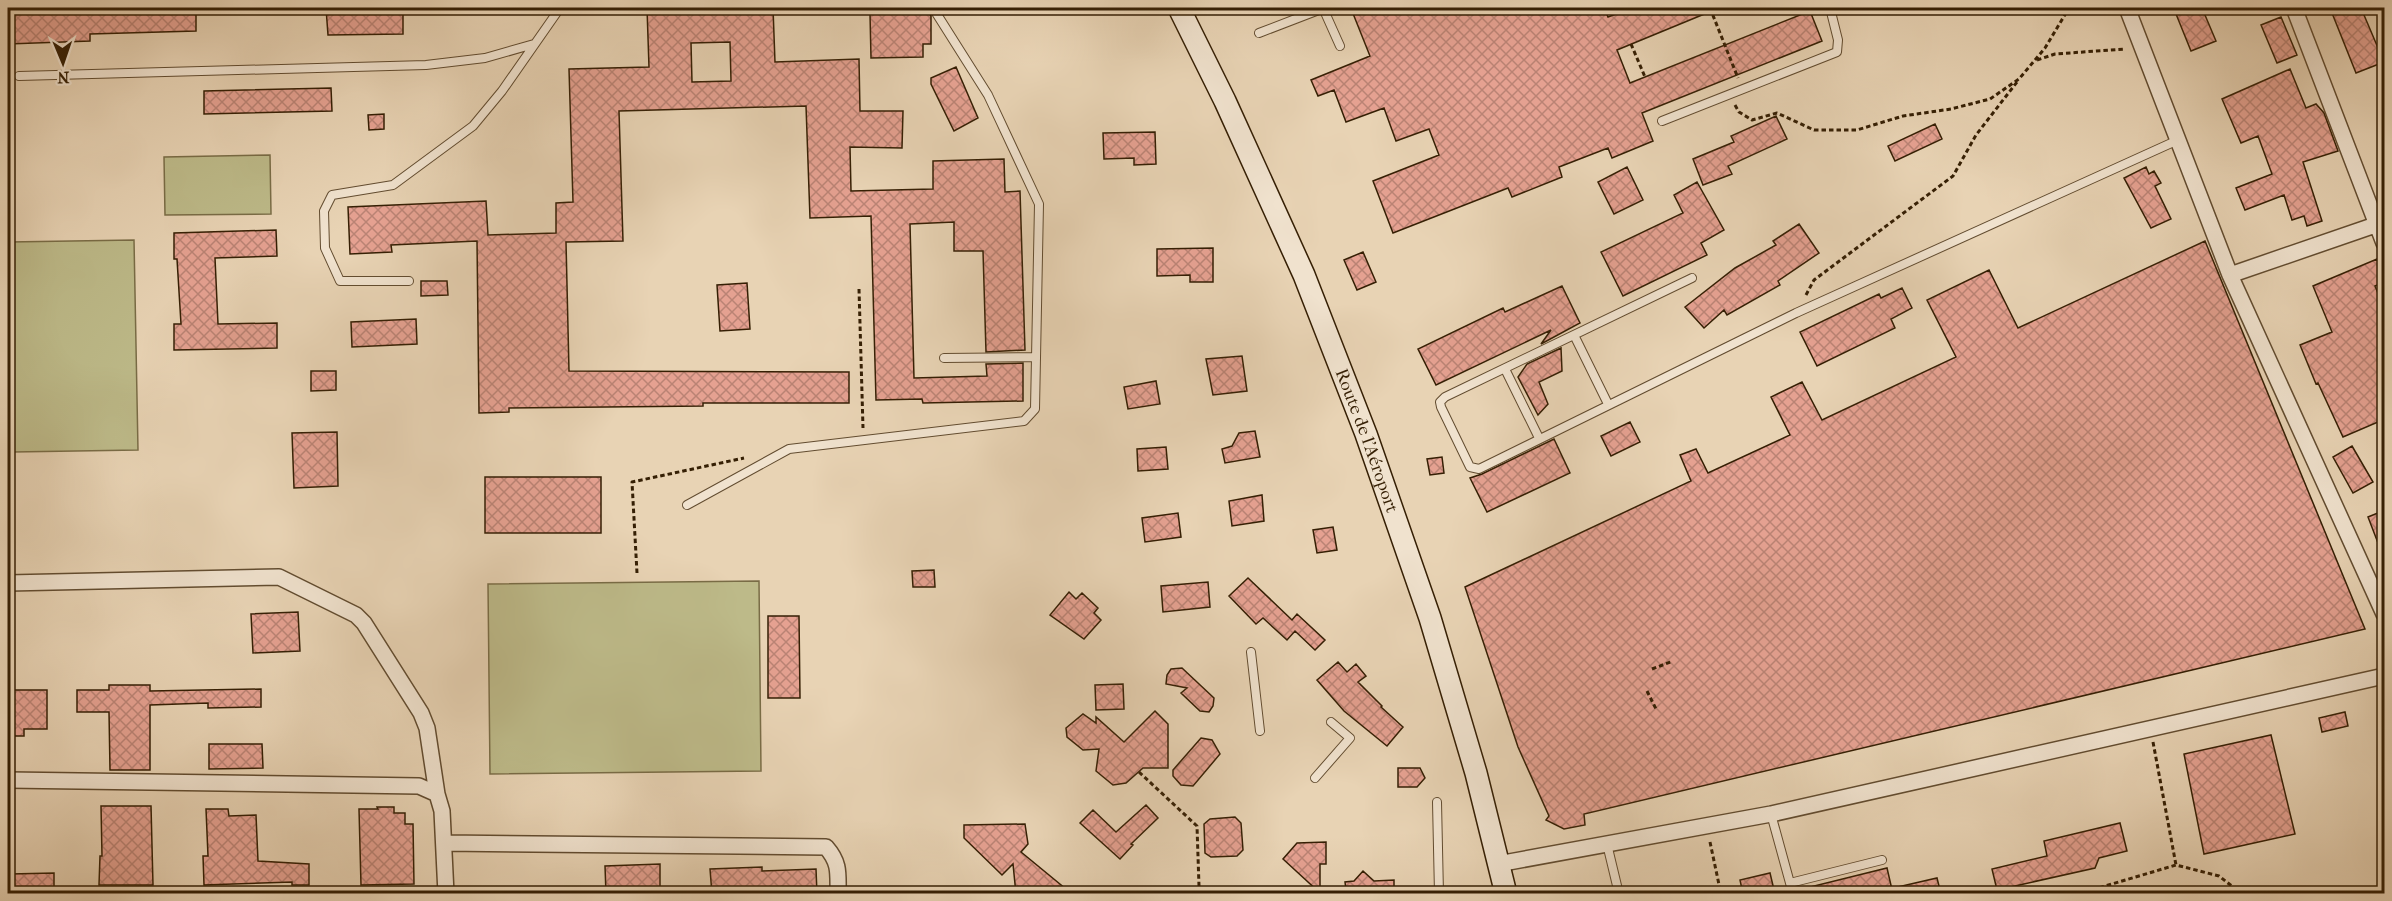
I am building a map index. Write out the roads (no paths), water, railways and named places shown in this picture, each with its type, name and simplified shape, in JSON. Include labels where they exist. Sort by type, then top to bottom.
[{"type":"main road","name":"Route de l'Aéroport","points":[[1179,8],[1225,101],[1304,275],[1366,434],[1430,618],[1476,773],[1506,894]]},
{"type":"street","points":[[2127,8],[2230,275],[2385,614]]},
{"type":"street","points":[[2294,8],[2381,223],[2385,243]]},
{"type":"street","points":[[2230,275],[2381,223]]},
{"type":"street","points":[[8,583],[279,577],[356,615],[364,623],[421,713],[427,728],[437,794],[442,811],[446,894]]},
{"type":"street","points":[[1498,864],[1771,814],[2385,676]]},
{"type":"street","points":[[8,780],[419,786],[437,794]]},
{"type":"street","points":[[444,843],[826,847],[835,858],[838,870],[838,894]]},
{"type":"lane","points":[[410,281],[340,281],[325,248],[324,211],[333,195],[393,185],[473,126],[502,91],[560,8]]},
{"type":"lane","points":[[687,505],[789,449],[864,438],[1024,421],[1035,409],[1038,204],[988,95],[933,8]]},
{"type":"lane","points":[[1259,33],[1323,8],[1340,46]]},
{"type":"lane","points":[[1662,121],[1837,52],[1838,40],[1830,8]]},
{"type":"lane","points":[[19,76],[426,65],[485,58],[534,44]]},
{"type":"lane","points":[[1692,278],[1445,397],[1440,402],[1470,467],[1479,469],[1796,313],[2178,140]]},
{"type":"lane","points":[[1574,335],[1608,404]]},
{"type":"lane","points":[[944,358],[1035,357]]},
{"type":"lane","points":[[1505,369],[1539,438]]},
{"type":"lane","points":[[1251,652],[1260,731]]},
{"type":"lane","points":[[1315,778],[1350,738],[1331,722]]},
{"type":"lane","points":[[1437,802],[1439,894]]},
{"type":"lane","points":[[1771,814],[1793,894]]},
{"type":"lane","points":[[1607,844],[1619,894]]},
{"type":"lane","points":[[1790,883],[1882,860]]}]
